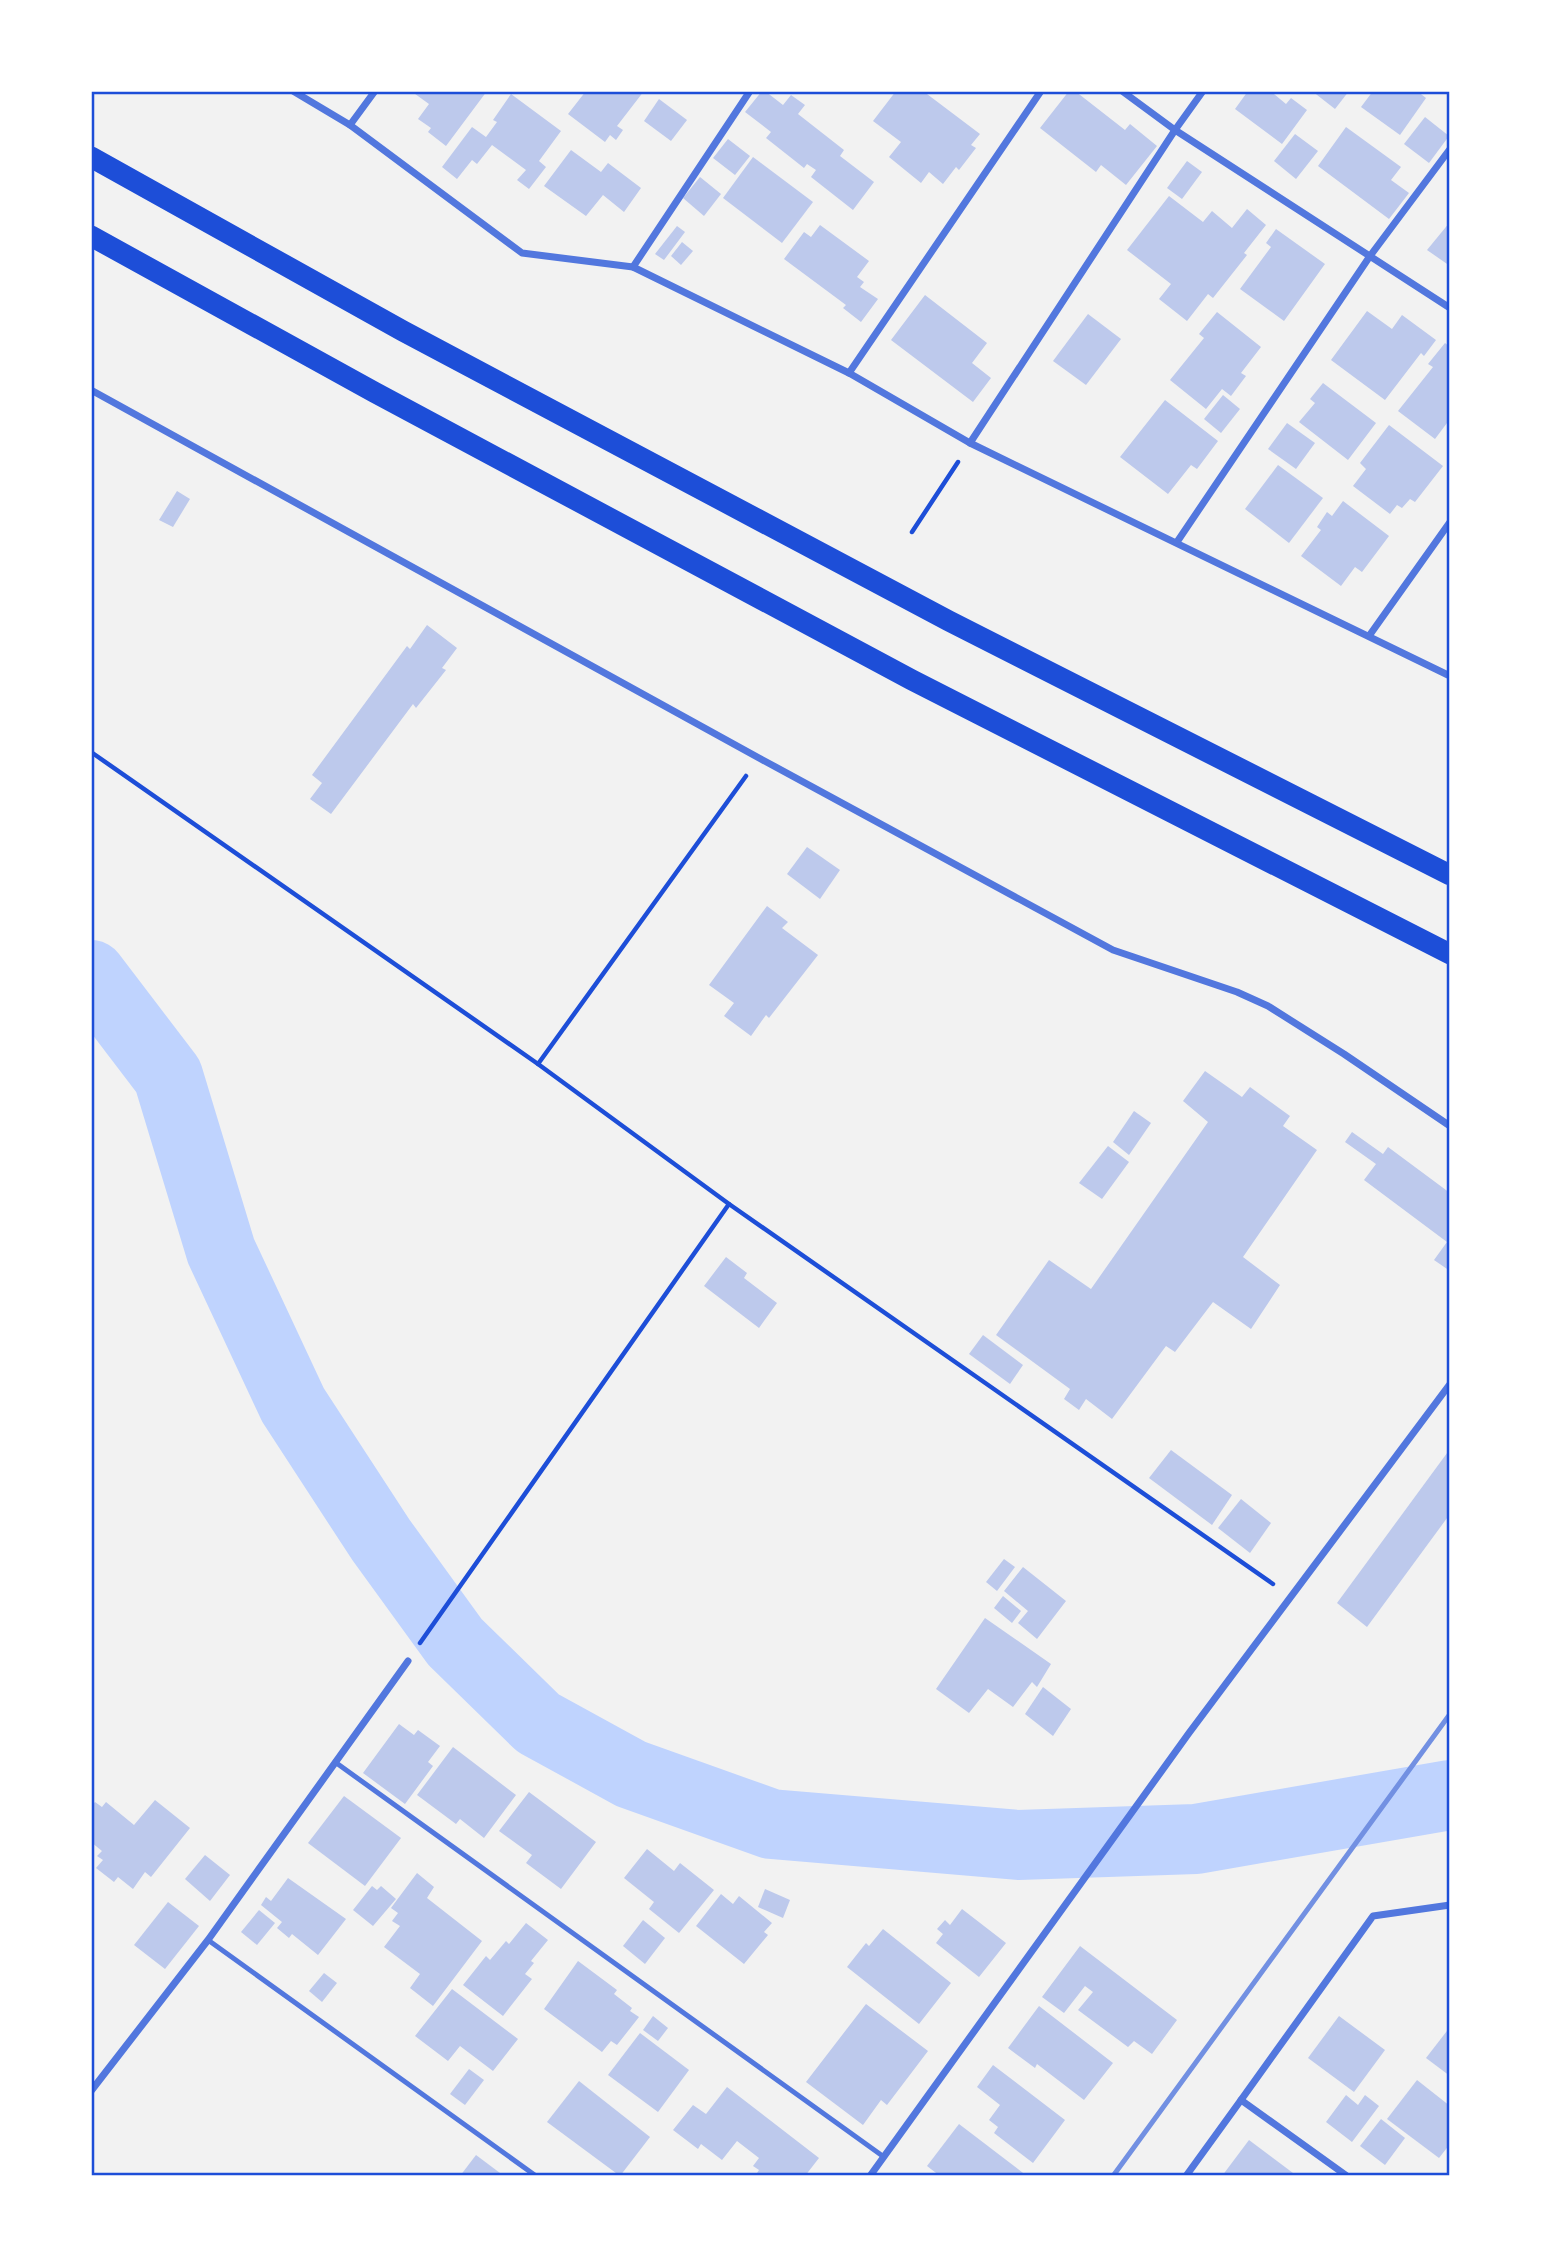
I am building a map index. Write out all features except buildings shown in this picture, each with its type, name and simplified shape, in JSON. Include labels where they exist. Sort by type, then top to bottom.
[{"type":"highway","points":[[91,157],[403,331],[949,621],[1450,875]]},
{"type":"highway","points":[[91,236],[386,398],[912,680],[1450,954]]},
{"type":"street","points":[[293,91],[350,125],[522,253],[633,267],[849,373],[970,443],[1450,676]]},
{"type":"street","points":[[350,125],[374,91]]},
{"type":"street","points":[[633,267],[750,91]]},
{"type":"street","points":[[849,373],[1041,91]]},
{"type":"street","points":[[1122,91],[1175,130],[1450,308]]},
{"type":"street","points":[[970,443],[1203,91]]},
{"type":"street","points":[[1177,542],[1370,256],[1450,149]]},
{"type":"street","points":[[91,390],[1113,950],[1237,992],[1268,1006],[1450,1126]]},
{"type":"street","points":[[1369,636],[1450,522]]},
{"type":"street","points":[[870,2176],[1189,1733],[1450,1384]]},
{"type":"street","points":[[91,2091],[208,1940],[408,1661]]},
{"type":"street","points":[[1186,2176],[1373,1916],[1450,1905]]},
{"type":"street","points":[[1241,2100],[1348,2176]]},
{"type":"lane","points":[[335,1762],[884,2157]]},
{"type":"lane","points":[[208,1940],[536,2176]]},
{"type":"path","points":[[912,532],[970,443]]},
{"type":"path","points":[[91,752],[538,1063],[729,1204],[1291,1597]]},
{"type":"path","points":[[538,1063],[759,758]]},
{"type":"path","points":[[408,1661],[457,1587],[729,1204]]},
{"type":"waterway","points":[[91,975],[168,1076],[221,1251],[293,1405],[381,1540],[455,1642],[538,1723],[631,1774],[771,1824],[1018,1845],[1196,1839],[1450,1795]]},
{"type":"railway","points":[[1113,2176],[1450,1714]]}]
